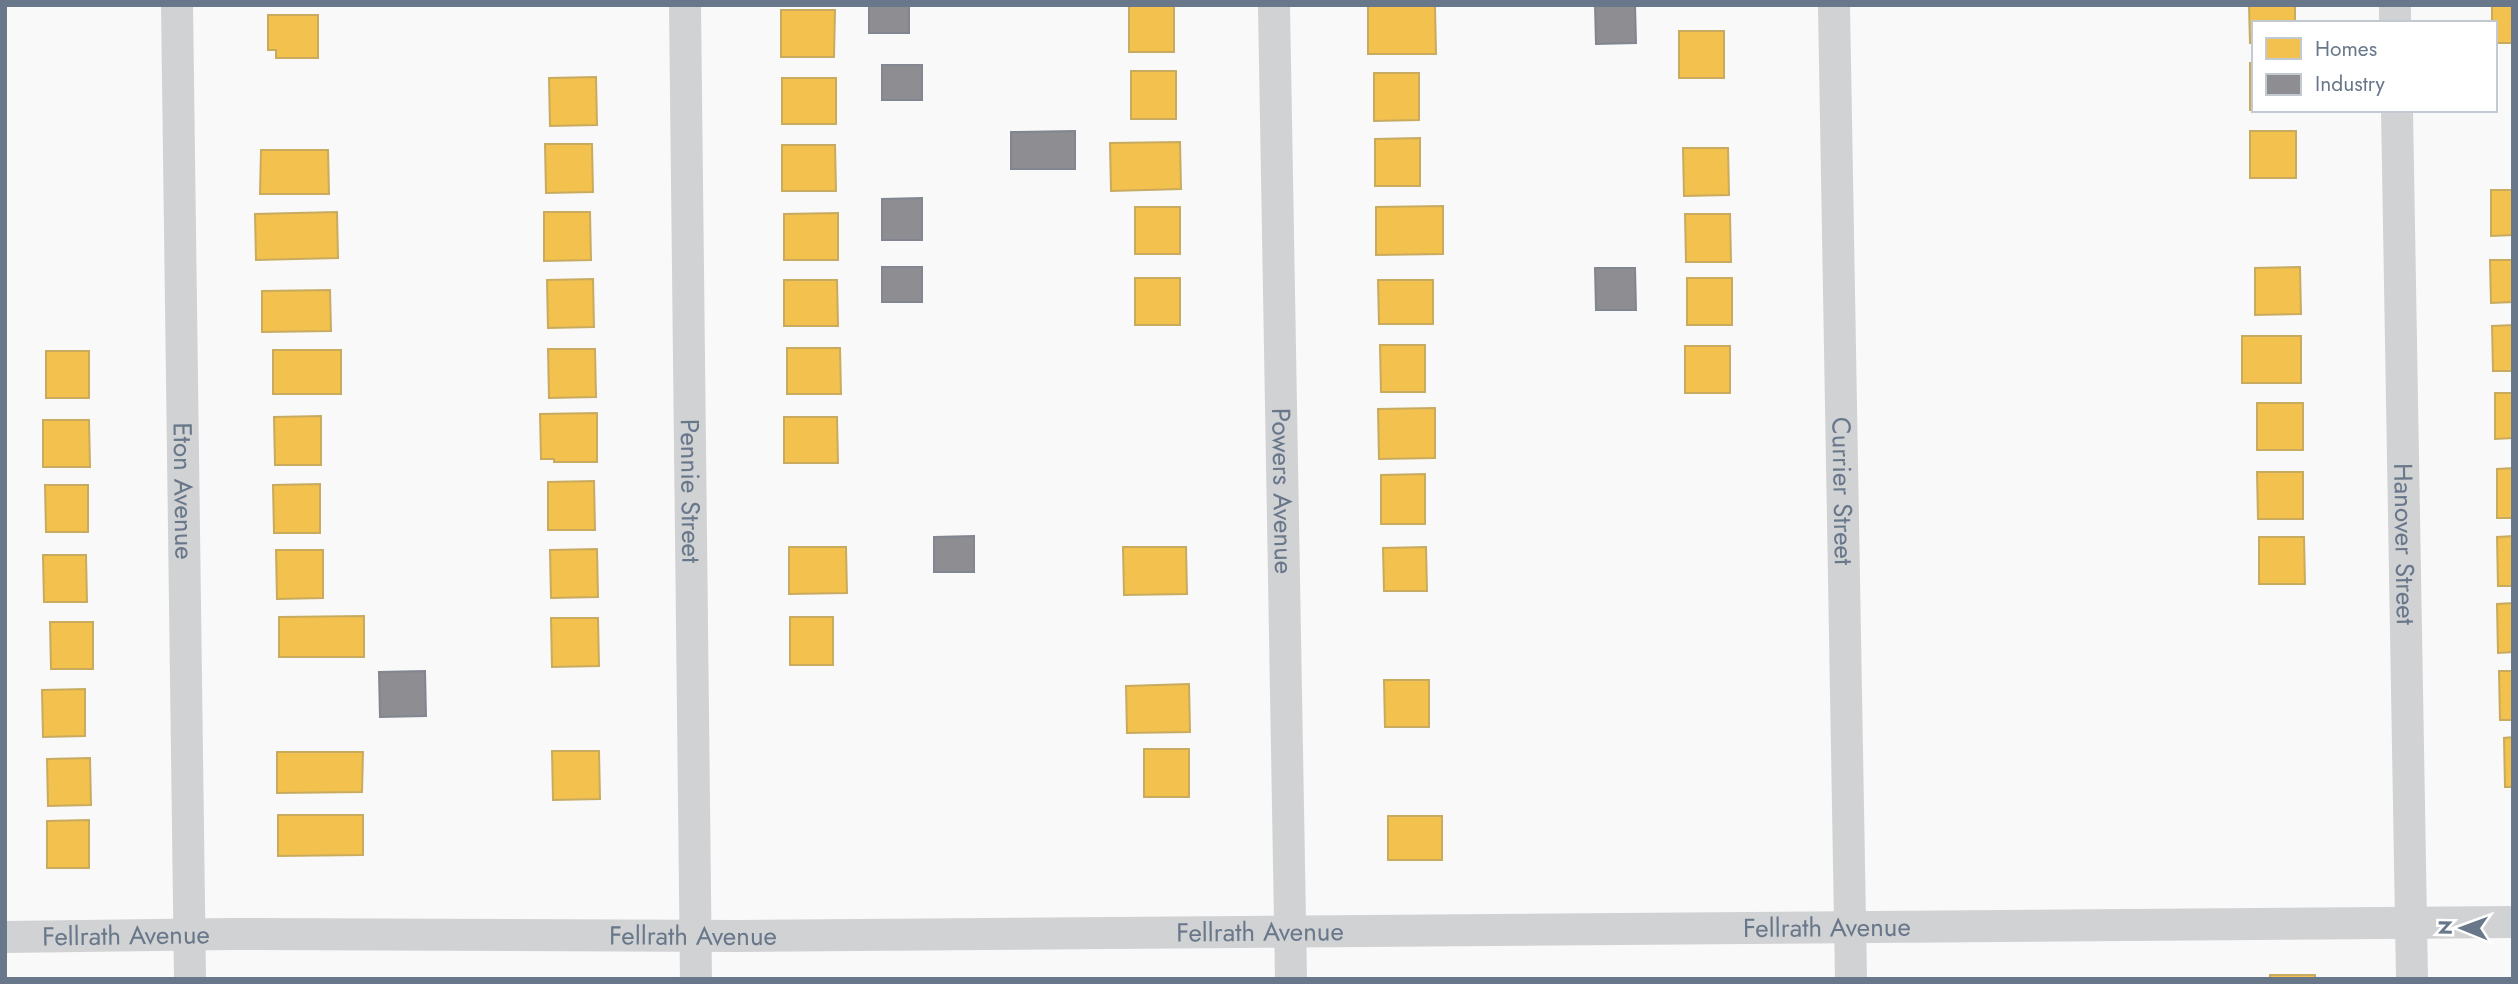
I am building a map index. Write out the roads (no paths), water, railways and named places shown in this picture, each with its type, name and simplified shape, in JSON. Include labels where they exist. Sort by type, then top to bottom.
[{"type":"street","name":"Eton Avenue","points":[[177,5],[190,979]]},
{"type":"street","name":"Pennie Street","points":[[685,5],[696,979]]},
{"type":"street","name":"Powers Avenue","points":[[1274,5],[1291,979]]},
{"type":"street","name":"Currier Street","points":[[1834,5],[1851,979]]},
{"type":"street","name":"Hanover Street","points":[[2397,112],[2412,979]]},
{"type":"street","name":"Fellrath Avenue","points":[[5,937],[190,934],[695,936],[2513,922]]}]
